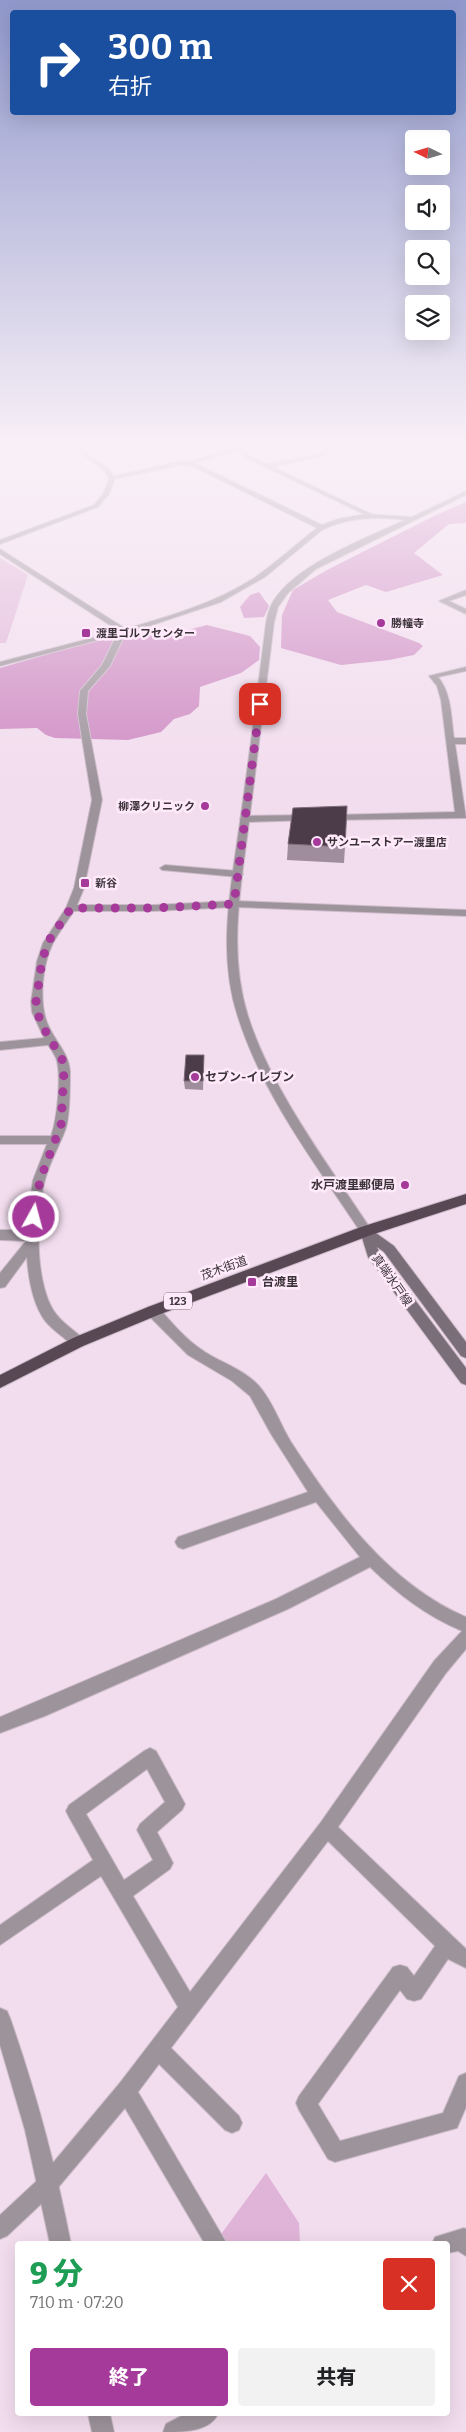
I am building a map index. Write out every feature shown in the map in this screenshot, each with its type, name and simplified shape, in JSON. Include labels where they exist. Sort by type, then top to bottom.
[{"type":"highway","name":"茂木街道","points":[[0,1382],[78,1342],[153,1311],[366,1231],[466,1199]]},
{"type":"main road","name":"真端水戸線","points":[[366,1231],[389,1249],[466,1352]]},
{"type":"main road","name":"真端水戸線","points":[[366,1231],[373,1254],[466,1379]]},
{"type":"street","points":[[9,556],[123,630]]},
{"type":"street","points":[[0,664],[176,615],[218,599],[251,583],[287,556]]},
{"type":"street","points":[[334,556],[313,567],[293,583],[274,607],[234,904],[231,932],[232,973],[239,1008],[254,1049],[275,1090],[366,1231]]},
{"type":"street","points":[[466,592],[444,600],[466,612]]},
{"type":"street","points":[[78,1342],[52,1318],[44,1307],[34,1270],[32,1240],[40,1180],[61,1125],[64,1071],[62,1059],[37,1012],[38,983],[48,942],[71,908],[79,888],[97,800],[82,714],[84,691],[106,666],[123,630]]},
{"type":"street","points":[[245,819],[463,815],[441,686],[433,676],[466,669]]},
{"type":"street","points":[[451,741],[466,741]]},
{"type":"street","points":[[165,868],[238,874]]},
{"type":"street","points":[[71,908],[154,908],[234,904],[466,913]]},
{"type":"street","points":[[0,1046],[52,1041]]},
{"type":"street","points":[[0,1140],[56,1140]]},
{"type":"street","points":[[0,1235],[32,1240]]},
{"type":"street","points":[[0,1283],[32,1240]]},
{"type":"street","points":[[153,1311],[172,1334],[194,1351],[251,1387],[262,1402],[275,1429],[318,1495],[373,1558],[408,1592],[430,1607],[466,1625]]},
{"type":"street","points":[[183,1542],[318,1495]]},
{"type":"street","points":[[0,1725],[39,1710],[282,1604],[373,1558]]},
{"type":"street","points":[[0,2229],[49,2183],[126,2091],[327,1828],[440,1667],[466,1637]]},
{"type":"street","points":[[121,1894],[164,1863],[146,1830],[176,1804],[150,1757],[75,1811],[103,1864],[189,2008]]},
{"type":"street","points":[[327,1828],[447,1945],[466,1959]]},
{"type":"street","points":[[0,1936],[103,1864]]},
{"type":"street","points":[[447,1945],[414,1992],[400,1974],[306,2102],[336,2152],[450,2121],[466,2083]]},
{"type":"street","points":[[0,2018],[16,2061],[49,2183],[60,2241]]},
{"type":"street","points":[[158,2049],[232,2123]]},
{"type":"street","points":[[126,2091],[215,2241]]},
{"type":"street","points":[[450,2242],[464,2239],[466,2245]]},
{"type":"street","points":[[99,2416],[102,2432]]},
{"type":"street","points":[[174,2432],[203,2416]]},
{"type":"shaded area","points":[[354,556],[419,556],[443,575],[386,592],[366,585],[328,600],[337,612],[423,646],[414,655],[389,660],[341,665],[281,648],[282,615],[293,590]]},
{"type":"shaded area","points":[[0,558],[28,575],[6,643],[0,643]]},
{"type":"shaded area","points":[[259,592],[269,606],[264,617],[244,618],[240,607],[250,595]]},
{"type":"shaded area","points":[[207,625],[250,636],[260,647],[259,660],[241,673],[200,687],[199,706],[190,714],[174,719],[161,732],[128,740],[55,738],[46,735],[37,728],[0,729],[0,668],[142,627],[164,636]]},
{"type":"shaded area","points":[[266,2173],[299,2223],[300,2241],[222,2241],[219,2237]]},
{"type":"building","points":[[347,806],[345,847],[288,844],[293,808]]},
{"type":"building","name":"セブン-イレブン","points":[[186,1055],[204,1055],[203,1081],[184,1081]]},
{"type":"place","name":"勝幢寺","points":[[381,623]]},
{"type":"place","name":"渡里ゴルフセンター","points":[[86,633]]},
{"type":"place","name":"柳澤クリニック","points":[[205,806]]},
{"type":"place","name":"サンユーストアー渡里店","points":[[317,842]]},
{"type":"place","name":"新谷","points":[[85,883]]},
{"type":"place","name":"セブン-イレブン","points":[[195,1077]]},
{"type":"place","name":"水戸渡里郵便局","points":[[405,1185]]},
{"type":"place","name":"台渡里","points":[[252,1282]]},
{"type":"route","points":[[34,1217],[40,1180],[61,1125],[64,1071],[62,1059],[43,1027],[37,1012],[38,983],[48,942],[71,908],[154,908],[234,904],[260,704]]}]
